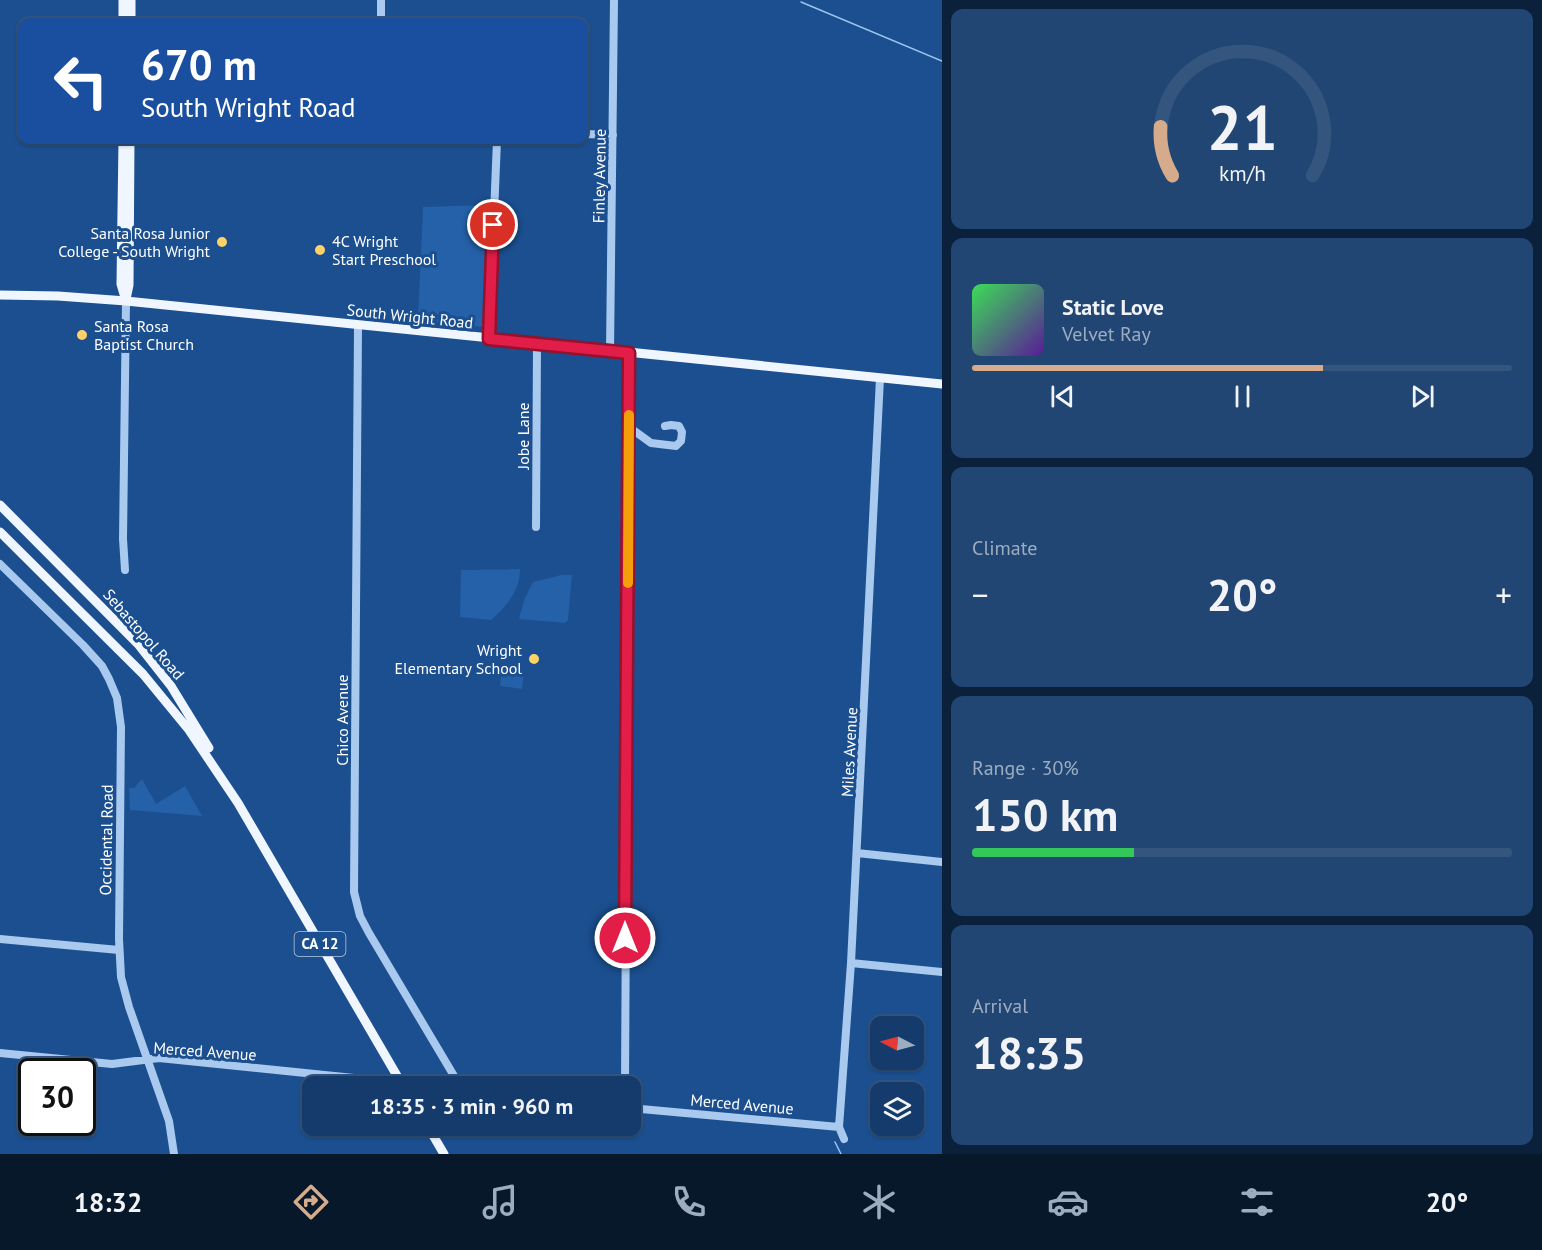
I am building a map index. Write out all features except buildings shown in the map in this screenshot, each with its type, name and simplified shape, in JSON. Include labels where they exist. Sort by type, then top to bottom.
[{"type":"main road","points":[[123,0],[123,18]]},
{"type":"main road","points":[[131,0],[131,18]]},
{"type":"main road","name":"Sebastopol Road","points":[[123,144],[121,284],[126,301]]},
{"type":"main road","name":"Sebastopol Road","points":[[126,301],[129,285],[130,144]]},
{"type":"main road","name":"South Wright Road","points":[[0,295],[126,301],[942,384]]},
{"type":"main road","name":"Sebastopol Road","points":[[0,505],[112,616],[161,672],[201,734],[238,803],[398,1076]]},
{"type":"main road","name":"Sebastopol Road","points":[[0,532],[153,685],[193,735],[238,803]]},
{"type":"main road","points":[[433,1136],[444,1154]]},
{"type":"street","points":[[381,0],[381,18]]},
{"type":"street","name":"Finley Avenue","points":[[610,351],[614,0]]},
{"type":"street","points":[[588,134],[613,135]]},
{"type":"street","points":[[489,339],[497,144]]},
{"type":"street","name":"Sebastopol Road","points":[[125,570],[123,539],[126,301]]},
{"type":"street","name":"Chico Avenue","points":[[358,326],[354,892],[360,916],[369,933],[454,1076]]},
{"type":"street","name":"Jobe Lane","points":[[536,527],[537,344]]},
{"type":"street","points":[[625,1076],[629,353]]},
{"type":"street","name":"Miles Avenue","points":[[839,1127],[851,963],[880,378]]},
{"type":"street","points":[[629,428],[651,443],[676,446],[681,441],[682,432],[679,426],[665,426]]},
{"type":"street","name":"Occidental Road","points":[[0,564],[92,655],[106,672],[117,698],[121,727],[119,950],[123,987],[169,1121],[174,1154]]},
{"type":"street","points":[[857,853],[942,862]]},
{"type":"street","points":[[0,939],[119,950]]},
{"type":"street","points":[[851,963],[942,972]]},
{"type":"street","name":"Merced Avenue","points":[[0,1053],[112,1064],[159,1058],[334,1076]]},
{"type":"street","name":"Merced Avenue","points":[[641,1109],[839,1127]]},
{"type":"street","points":[[839,1127],[844,1139]]},
{"type":"shaded area","points":[[486,205],[483,327],[418,320],[423,207]]},
{"type":"shaded area","points":[[520,569],[518,584],[512,598],[491,620],[460,617],[461,570]]},
{"type":"shaded area","points":[[561,575],[572,575],[568,620],[565,623],[519,619],[524,600],[533,582]]},
{"type":"shaded area","points":[[502,668],[524,670],[522,689],[500,686]]},
{"type":"shaded area","points":[[142,779],[156,804],[185,786],[202,816],[130,810],[129,788],[134,788]]},
{"type":"waterway","points":[[801,2],[942,61]]},
{"type":"waterway","points":[[835,1142],[841,1154]]},
{"type":"slow traffic","points":[[628,583],[629,415]]},
{"type":"place","name":"Santa Rosa Junior College - South Wright","points":[[222,242]]},
{"type":"place","name":"4C Wright Start Preschool","points":[[320,250]]},
{"type":"place","name":"Santa Rosa Baptist Church","points":[[82,335]]},
{"type":"place","name":"Wright Elementary School","points":[[534,659]]},
{"type":"route","points":[[493,225],[489,339],[629,353],[625,938]]}]
